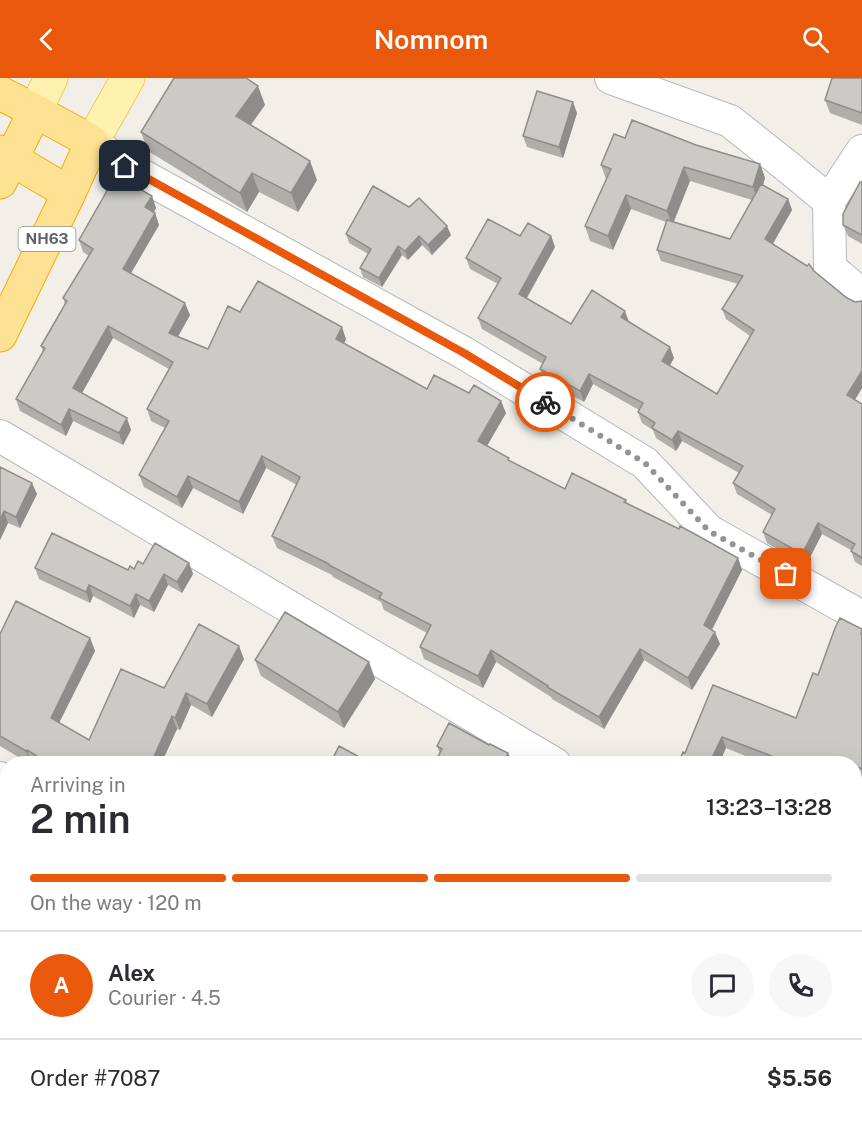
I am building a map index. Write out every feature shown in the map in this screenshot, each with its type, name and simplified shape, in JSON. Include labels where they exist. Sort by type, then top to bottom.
[{"type":"highway","points":[[0,93],[92,142]]},
{"type":"highway","points":[[35,111],[4,164],[69,193]]},
{"type":"highway","name":"NH63","points":[[0,335],[92,142]]},
{"type":"main road","points":[[35,111],[51,78]]},
{"type":"main road","points":[[92,142],[128,78]]},
{"type":"street","points":[[611,78],[730,122],[829,201]]},
{"type":"street","points":[[92,142],[125,166],[464,353],[645,463],[709,531],[862,617]]},
{"type":"street","points":[[862,151],[829,201],[830,268],[862,295]]},
{"type":"street","points":[[0,436],[541,756]]},
{"type":"building","points":[[174,78],[246,78],[258,86],[236,116],[310,161],[291,193],[252,173],[240,193],[141,132]]},
{"type":"building","points":[[832,78],[862,78],[862,113],[825,100]]},
{"type":"building","points":[[537,91],[573,102],[559,147],[523,136]]},
{"type":"building","points":[[632,120],[696,145],[760,164],[753,187],[684,167],[667,211],[626,195],[608,236],[585,226],[611,169],[601,165],[614,134],[625,138]]},
{"type":"building","points":[[116,175],[152,196],[145,207],[155,213],[123,269],[185,303],[169,333],[208,349],[228,306],[240,312],[258,281],[342,327],[336,339],[427,389],[434,375],[469,393],[474,385],[501,401],[478,441],[509,458],[508,460],[565,489],[572,473],[626,500],[624,502],[679,529],[680,526],[738,558],[704,625],[715,632],[688,678],[640,649],[599,717],[547,687],[491,650],[478,676],[420,647],[431,625],[379,598],[382,593],[272,536],[300,477],[262,456],[239,502],[188,476],[177,497],[139,475],[169,421],[147,409],[173,362],[108,326],[73,388],[127,418],[119,433],[69,409],[61,425],[16,399],[45,348],[41,346],[67,301],[63,298],[93,249],[79,240]]},
{"type":"building","points":[[860,182],[862,183],[862,235],[843,225],[843,214]]},
{"type":"building","points":[[761,184],[788,199],[765,239],[807,266],[809,264],[814,271],[847,298],[855,302],[862,301],[862,371],[847,395],[862,404],[862,558],[851,551],[855,544],[818,523],[802,554],[763,532],[775,509],[733,483],[743,466],[678,431],[672,440],[652,428],[655,423],[638,412],[643,403],[589,374],[580,391],[540,369],[546,357],[478,318],[501,278],[466,258],[488,219],[520,236],[528,223],[551,236],[519,294],[571,324],[592,290],[625,311],[621,317],[670,347],[662,361],[717,394],[754,330],[722,309],[743,276],[657,250],[667,220],[730,239]]},
{"type":"building","points":[[373,186],[409,207],[419,198],[447,226],[428,245],[419,236],[405,251],[398,246],[379,278],[360,268],[371,249],[346,234]]},
{"type":"building","points":[[0,467],[32,483],[16,517],[4,511],[0,520]]},
{"type":"building","points":[[52,533],[128,570],[130,566],[134,569],[138,561],[143,564],[155,543],[189,563],[177,582],[164,574],[149,601],[136,594],[130,606],[89,585],[86,592],[35,568]]},
{"type":"building","points":[[16,601],[90,638],[51,718],[89,740],[121,669],[164,688],[199,624],[239,646],[207,704],[186,693],[175,718],[172,716],[154,756],[37,756],[0,736],[0,634]]},
{"type":"building","points":[[285,612],[369,662],[338,712],[255,660]]},
{"type":"building","points":[[840,618],[862,629],[862,756],[771,756],[722,737],[713,756],[681,756],[683,752],[685,753],[713,685],[796,718],[813,673],[818,675]]},
{"type":"building","points":[[449,723],[508,753],[507,756],[438,756],[442,749],[437,746]]},
{"type":"building","points":[[339,746],[357,756],[334,756]]},
{"type":"way so far","points":[[545,402],[645,463],[709,531],[786,574]]},
{"type":"route","points":[[125,166],[464,353],[545,402]]}]
